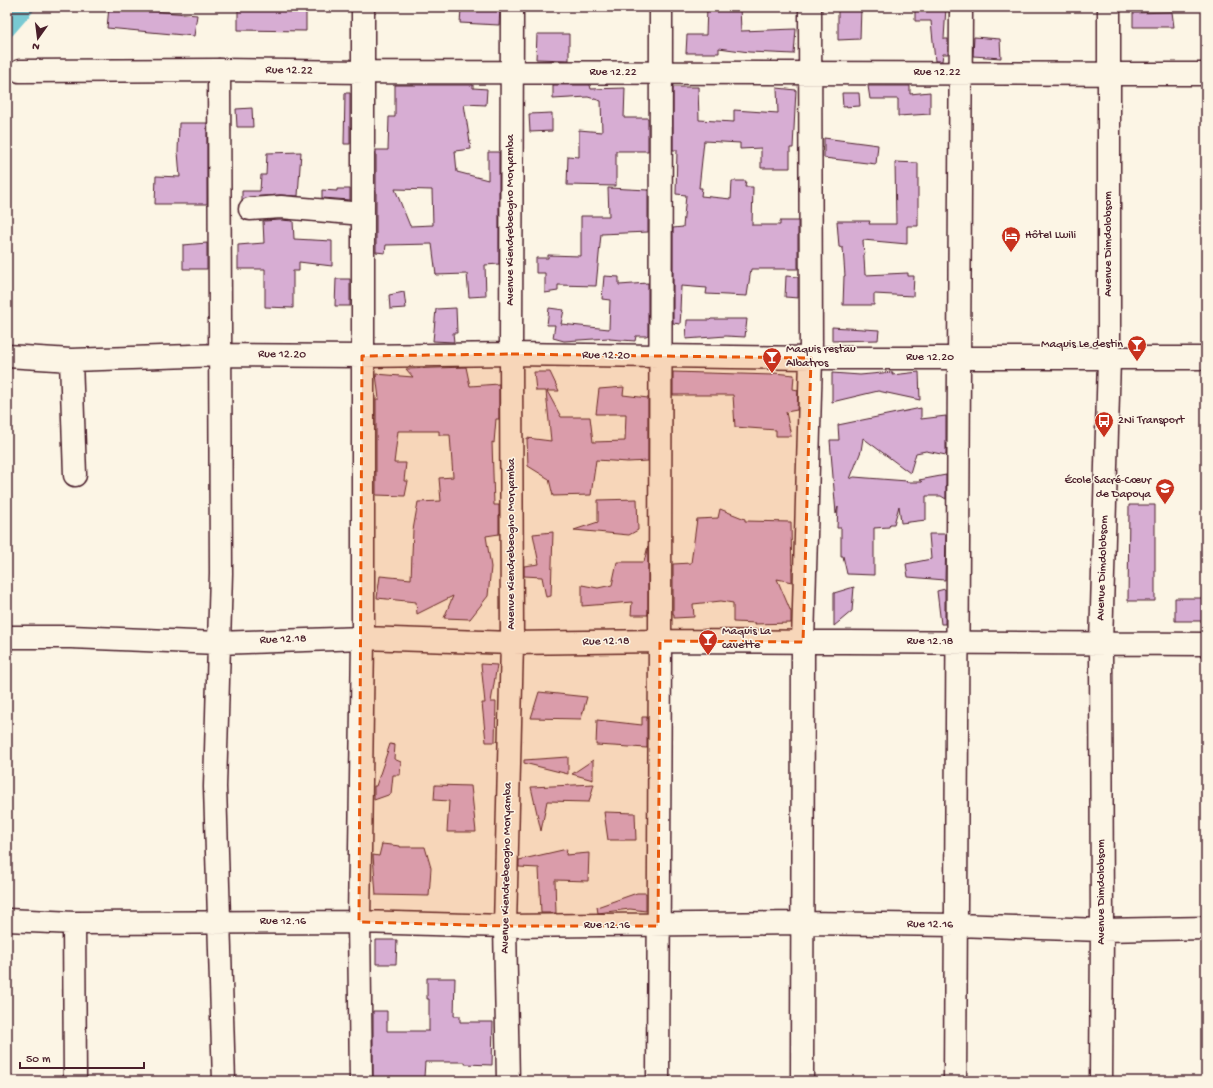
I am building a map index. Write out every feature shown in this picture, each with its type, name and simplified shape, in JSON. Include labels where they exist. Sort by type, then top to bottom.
[{"type":"street","points":[[361,1081],[359,922],[363,638],[363,7]]},
{"type":"street","name":"Avenue Kiendrebeogho Moryamba","points":[[508,1081],[505,926],[512,643],[512,7]]},
{"type":"street","points":[[658,1081],[661,7]]},
{"type":"street","points":[[802,1081],[803,642],[811,358],[810,7]]},
{"type":"street","points":[[955,1081],[961,73],[960,7]]},
{"type":"street","name":"Avenue Dimdolobsom","points":[[1101,1081],[1101,644],[1109,359],[1109,7]]},
{"type":"street","points":[[219,70],[221,573],[215,787],[224,1081]]},
{"type":"street","name":"Rue 12.22","points":[[20,71],[219,70],[364,72],[1206,74]]},
{"type":"street","points":[[250,209],[281,207],[363,214]]},
{"type":"street","name":"Rue 12.20","points":[[7,356],[71,360],[221,355],[362,356],[511,354],[811,358],[1206,358]]},
{"type":"street","points":[[71,360],[75,475]]},
{"type":"street","name":"Rue 12.18","points":[[7,636],[218,643],[363,638],[512,643],[660,641],[1206,644]]},
{"type":"street","name":"Rue 12.16","points":[[7,920],[74,923],[359,922],[505,926],[658,926],[802,923],[956,925],[1102,930],[1206,928]]},
{"type":"street","points":[[74,923],[75,1081]]},
{"type":"highlighted area","points":[[511,354],[811,358],[803,642],[660,641],[658,926],[505,926],[359,922],[362,356]]},
{"type":"building","points":[[109,7],[197,15],[194,36],[107,28]]},
{"type":"building","points":[[238,7],[306,8],[306,31],[238,30]]},
{"type":"building","points":[[707,7],[740,7],[741,31],[796,29],[794,54],[749,52],[719,48],[719,53],[686,53],[687,35],[706,35]]},
{"type":"building","points":[[915,7],[946,7],[944,39],[948,39],[948,54],[943,54],[942,61],[935,61],[931,21],[915,21]]},
{"type":"building","points":[[500,8],[499,25],[460,23],[461,9]]},
{"type":"building","points":[[861,8],[860,39],[838,40],[838,9]]},
{"type":"building","points":[[1172,12],[1174,27],[1133,27],[1133,13]]},
{"type":"building","points":[[537,34],[569,34],[569,60],[536,59]]},
{"type":"building","points":[[974,37],[1000,39],[1001,58],[973,56]]},
{"type":"building","points":[[395,85],[473,85],[473,88],[487,89],[486,105],[464,104],[471,149],[455,151],[457,172],[488,180],[488,152],[499,152],[499,264],[485,265],[486,296],[469,297],[467,274],[436,275],[432,244],[386,245],[385,253],[376,252],[376,150],[388,150],[389,117],[395,117]],"holes":[[[395,189],[432,190],[433,225],[410,226]]]},
{"type":"building","points":[[553,85],[590,85],[591,89],[625,88],[624,118],[648,118],[648,151],[616,151],[616,186],[567,185],[568,156],[579,157],[579,130],[602,132],[601,101],[588,97],[553,99]]},
{"type":"building","points":[[868,86],[910,86],[910,94],[930,92],[930,114],[898,116],[898,99],[870,99]]},
{"type":"building","points":[[673,87],[698,87],[699,120],[734,122],[734,110],[778,113],[777,88],[796,90],[793,148],[790,148],[790,168],[761,168],[761,148],[740,149],[740,143],[704,141],[699,188],[702,188],[701,196],[731,199],[732,181],[746,181],[745,187],[753,187],[752,225],[780,225],[780,221],[798,221],[798,269],[751,269],[747,296],[706,294],[707,288],[681,286],[680,324],[673,323],[673,228],[683,227],[686,195],[676,194],[677,150],[673,150]]},
{"type":"building","points":[[345,93],[350,93],[350,144],[344,144]]},
{"type":"building","points":[[842,93],[859,93],[860,106],[843,107]]},
{"type":"building","points":[[252,108],[253,127],[237,127],[236,109]]},
{"type":"building","points":[[552,113],[552,131],[530,132],[529,114]]},
{"type":"building","points":[[179,123],[207,123],[207,204],[155,204],[156,176],[180,177],[178,152]]},
{"type":"building","points":[[824,138],[878,145],[876,164],[824,158]]},
{"type":"building","points":[[301,152],[298,196],[280,195],[249,197],[242,200],[242,191],[260,191],[261,175],[266,175],[267,153]]},
{"type":"building","points":[[895,162],[918,163],[918,226],[907,226],[907,244],[863,240],[865,275],[908,273],[908,276],[914,276],[913,296],[874,294],[874,305],[843,305],[845,276],[843,248],[839,247],[837,221],[870,221],[869,224],[896,224]]},
{"type":"building","points":[[608,188],[648,190],[648,232],[601,234],[596,286],[558,285],[558,291],[545,293],[545,273],[536,273],[536,258],[548,258],[548,255],[581,256],[581,216],[609,216]]},
{"type":"building","points":[[337,189],[350,189],[350,200],[322,198],[322,190],[337,191]]},
{"type":"building","points":[[263,221],[293,221],[294,239],[332,241],[332,266],[299,262],[299,271],[293,271],[293,308],[265,307],[265,269],[238,269],[238,245],[264,243]]},
{"type":"building","points":[[207,243],[207,269],[183,269],[183,245]]},
{"type":"building","points":[[604,276],[619,277],[619,285],[648,283],[648,335],[636,336],[635,341],[609,338],[564,341],[553,338],[555,325],[547,325],[549,308],[564,310],[561,324],[609,329],[610,300],[602,299]]},
{"type":"building","points":[[786,276],[798,277],[798,298],[785,297]]},
{"type":"building","points":[[336,279],[350,279],[350,306],[335,306]]},
{"type":"building","points":[[404,292],[406,308],[390,309],[389,295]]},
{"type":"building","points":[[456,308],[457,333],[453,333],[454,342],[433,341],[436,309]]},
{"type":"building","points":[[747,319],[745,337],[726,336],[686,339],[687,320]]},
{"type":"building","points":[[832,327],[879,330],[878,340],[832,341]]},
{"type":"building","points":[[466,367],[470,386],[499,384],[499,419],[496,419],[494,443],[492,442],[494,505],[499,505],[499,534],[486,536],[491,567],[488,596],[470,619],[444,618],[453,596],[417,614],[416,602],[377,598],[380,576],[411,579],[413,530],[418,502],[441,501],[439,478],[453,477],[450,435],[439,435],[439,431],[398,431],[394,463],[406,463],[404,481],[408,481],[405,496],[376,495],[376,399],[379,399],[376,374],[413,377],[406,369]]},
{"type":"building","points":[[534,372],[550,372],[559,391],[547,391],[561,417],[590,417],[593,442],[625,441],[626,414],[596,414],[599,389],[624,387],[623,395],[648,398],[648,461],[628,462],[596,460],[591,495],[553,496],[549,479],[528,466],[527,438],[551,441],[546,391],[536,391]]},
{"type":"building","points":[[673,372],[773,375],[774,373],[794,375],[793,389],[798,390],[797,410],[786,412],[791,436],[776,436],[776,430],[735,427],[733,395],[673,395]]},
{"type":"building","points":[[893,372],[892,375],[919,372],[920,400],[878,391],[832,402],[832,373],[860,375]]},
{"type":"building","points":[[921,408],[921,419],[946,416],[946,455],[926,451],[916,453],[910,473],[863,438],[861,451],[850,479],[854,477],[922,482],[919,480],[946,475],[946,499],[941,496],[926,496],[926,520],[901,523],[899,506],[894,524],[890,524],[889,527],[874,528],[874,575],[847,574],[843,556],[841,556],[841,528],[837,528],[838,507],[836,514],[830,440],[839,440],[838,425]]},
{"type":"building","points":[[637,499],[638,530],[629,535],[574,530],[598,522],[598,500]]},
{"type":"building","points":[[1129,505],[1155,505],[1155,601],[1128,601]]},
{"type":"building","points":[[720,509],[745,519],[745,521],[791,522],[792,582],[777,579],[791,612],[791,623],[755,624],[756,623],[733,622],[733,603],[721,601],[693,604],[694,617],[674,618],[673,564],[691,563],[697,519],[718,518]]},
{"type":"building","points":[[553,532],[551,596],[546,597],[542,577],[524,576],[524,566],[539,564],[533,534]]},
{"type":"building","points":[[929,534],[946,534],[945,580],[908,577],[906,564],[931,559]]},
{"type":"building","points":[[648,546],[648,615],[631,615],[632,602],[582,606],[582,585],[598,588],[612,585],[617,562],[644,562]]},
{"type":"building","points":[[854,587],[852,611],[834,626],[834,593]]},
{"type":"building","points":[[945,589],[945,624],[941,624],[937,591]]},
{"type":"building","points":[[1175,598],[1206,598],[1206,621],[1175,621]]},
{"type":"building","points":[[481,664],[497,665],[491,702],[496,702],[495,742],[486,742],[482,703],[485,703]]},
{"type":"building","points":[[539,692],[587,697],[581,719],[531,718]]},
{"type":"building","points":[[642,717],[647,717],[647,748],[596,745],[597,720],[642,725]]},
{"type":"building","points":[[390,744],[395,745],[394,759],[401,762],[400,775],[393,775],[391,794],[374,800],[374,786],[376,786]]},
{"type":"building","points":[[568,757],[568,774],[524,763],[524,760]]},
{"type":"building","points":[[593,760],[593,780],[572,774]]},
{"type":"building","points":[[594,784],[589,802],[547,801],[541,831],[531,787]]},
{"type":"building","points":[[435,785],[471,786],[476,832],[447,832],[449,801],[434,800]]},
{"type":"building","points":[[604,812],[635,813],[636,840],[608,840]]},
{"type":"building","points":[[382,844],[400,847],[425,847],[431,868],[429,896],[376,895],[373,855],[379,856]]},
{"type":"building","points":[[567,849],[566,855],[589,853],[588,881],[555,880],[556,913],[541,913],[539,868],[519,867],[519,860]]},
{"type":"building","points":[[637,893],[646,893],[646,911],[630,909],[598,913],[597,907]]},
{"type":"building","points":[[376,940],[397,940],[396,964],[376,964]]},
{"type":"building","points":[[427,978],[455,978],[454,1016],[460,1016],[460,1022],[493,1022],[492,1065],[465,1064],[465,1062],[425,1062],[424,1077],[390,1077],[390,1081],[373,1081],[373,1011],[387,1011],[387,1031],[429,1031],[429,999],[427,999]]},
{"type":"waterway","points":[[7,29],[26,7]]},
{"type":"place","name":"Hôtel Lwili","points":[[1011,253]]},
{"type":"place","name":"Maquis Le destin","points":[[1137,362]]},
{"type":"place","name":"Maquis restau Albatros","points":[[772,374]]},
{"type":"place","name":"2Ni Transport","points":[[1104,438]]},
{"type":"place","name":"École Sacré-Cœur de Dapoya","points":[[1165,505]]},
{"type":"place","name":"Maquis La cavette","points":[[708,656]]}]
